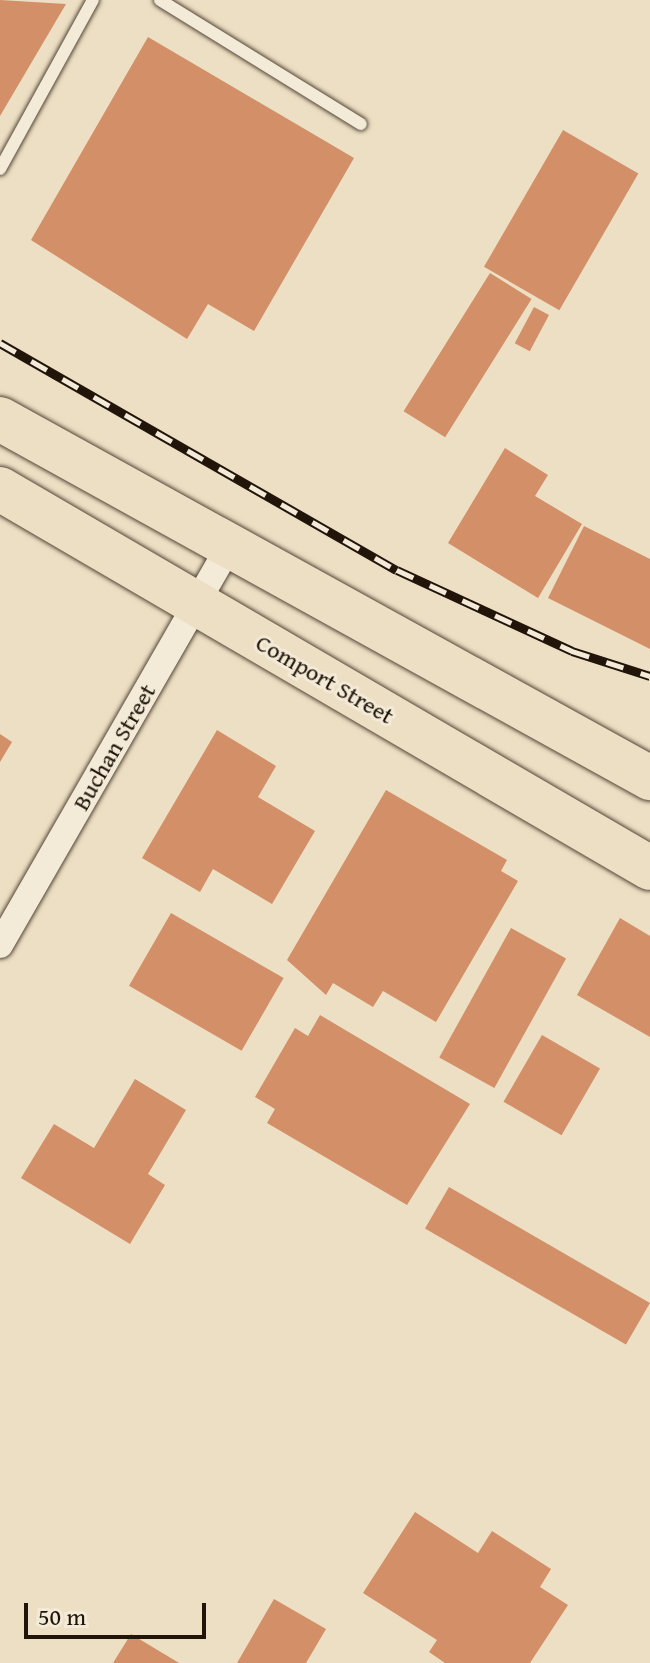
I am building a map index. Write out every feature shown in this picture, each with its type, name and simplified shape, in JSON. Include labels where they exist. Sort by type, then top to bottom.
[{"type":"highway","points":[[0,419],[228,549],[643,773]]},
{"type":"highway","name":"Comport Street","points":[[0,489],[650,868]]},
{"type":"street","name":"Buchan Street","points":[[0,945],[228,549]]},
{"type":"lane","points":[[0,169],[93,0]]},
{"type":"lane","points":[[160,0],[361,124]]},
{"type":"building","points":[[0,0],[66,4],[0,116]]},
{"type":"building","points":[[148,37],[354,158],[254,331],[208,304],[187,339],[31,240]]},
{"type":"building","points":[[563,130],[638,174],[559,310],[484,267]]},
{"type":"building","points":[[490,273],[532,299],[445,437],[404,411]]},
{"type":"building","points":[[534,307],[549,315],[530,351],[515,343]]},
{"type":"building","points":[[505,448],[548,475],[535,496],[582,524],[538,598],[448,543]]},
{"type":"building","points":[[584,526],[650,559],[650,649],[548,598]]},
{"type":"building","points":[[217,730],[276,766],[258,797],[315,831],[272,904],[213,869],[200,892],[142,858]]},
{"type":"building","points":[[0,734],[12,742],[0,762]]},
{"type":"building","points":[[386,790],[507,860],[501,871],[518,881],[436,1022],[383,991],[373,1007],[333,983],[326,995],[287,960]]},
{"type":"building","points":[[171,913],[284,978],[242,1051],[129,986]]},
{"type":"building","points":[[620,918],[650,936],[650,1037],[577,995]]},
{"type":"building","points":[[511,928],[566,959],[494,1088],[439,1057]]},
{"type":"building","points":[[320,1015],[470,1104],[407,1205],[267,1123],[275,1109],[255,1097],[295,1028],[308,1036]]},
{"type":"building","points":[[542,1035],[600,1068],[562,1135],[503,1102]]},
{"type":"building","points":[[135,1079],[186,1110],[148,1174],[165,1185],[130,1244],[21,1178],[54,1124],[94,1148]]},
{"type":"building","points":[[449,1187],[650,1303],[626,1345],[425,1229]]},
{"type":"building","points":[[415,1512],[478,1553],[492,1531],[551,1569],[540,1587],[568,1605],[530,1663],[445,1663],[429,1652],[437,1640],[363,1593]]},
{"type":"building","points":[[274,1599],[326,1629],[306,1663],[237,1663]]},
{"type":"building","points":[[131,1634],[179,1663],[113,1663]]},
{"type":"railway","points":[[0,343],[397,570],[572,651],[650,676]]}]
